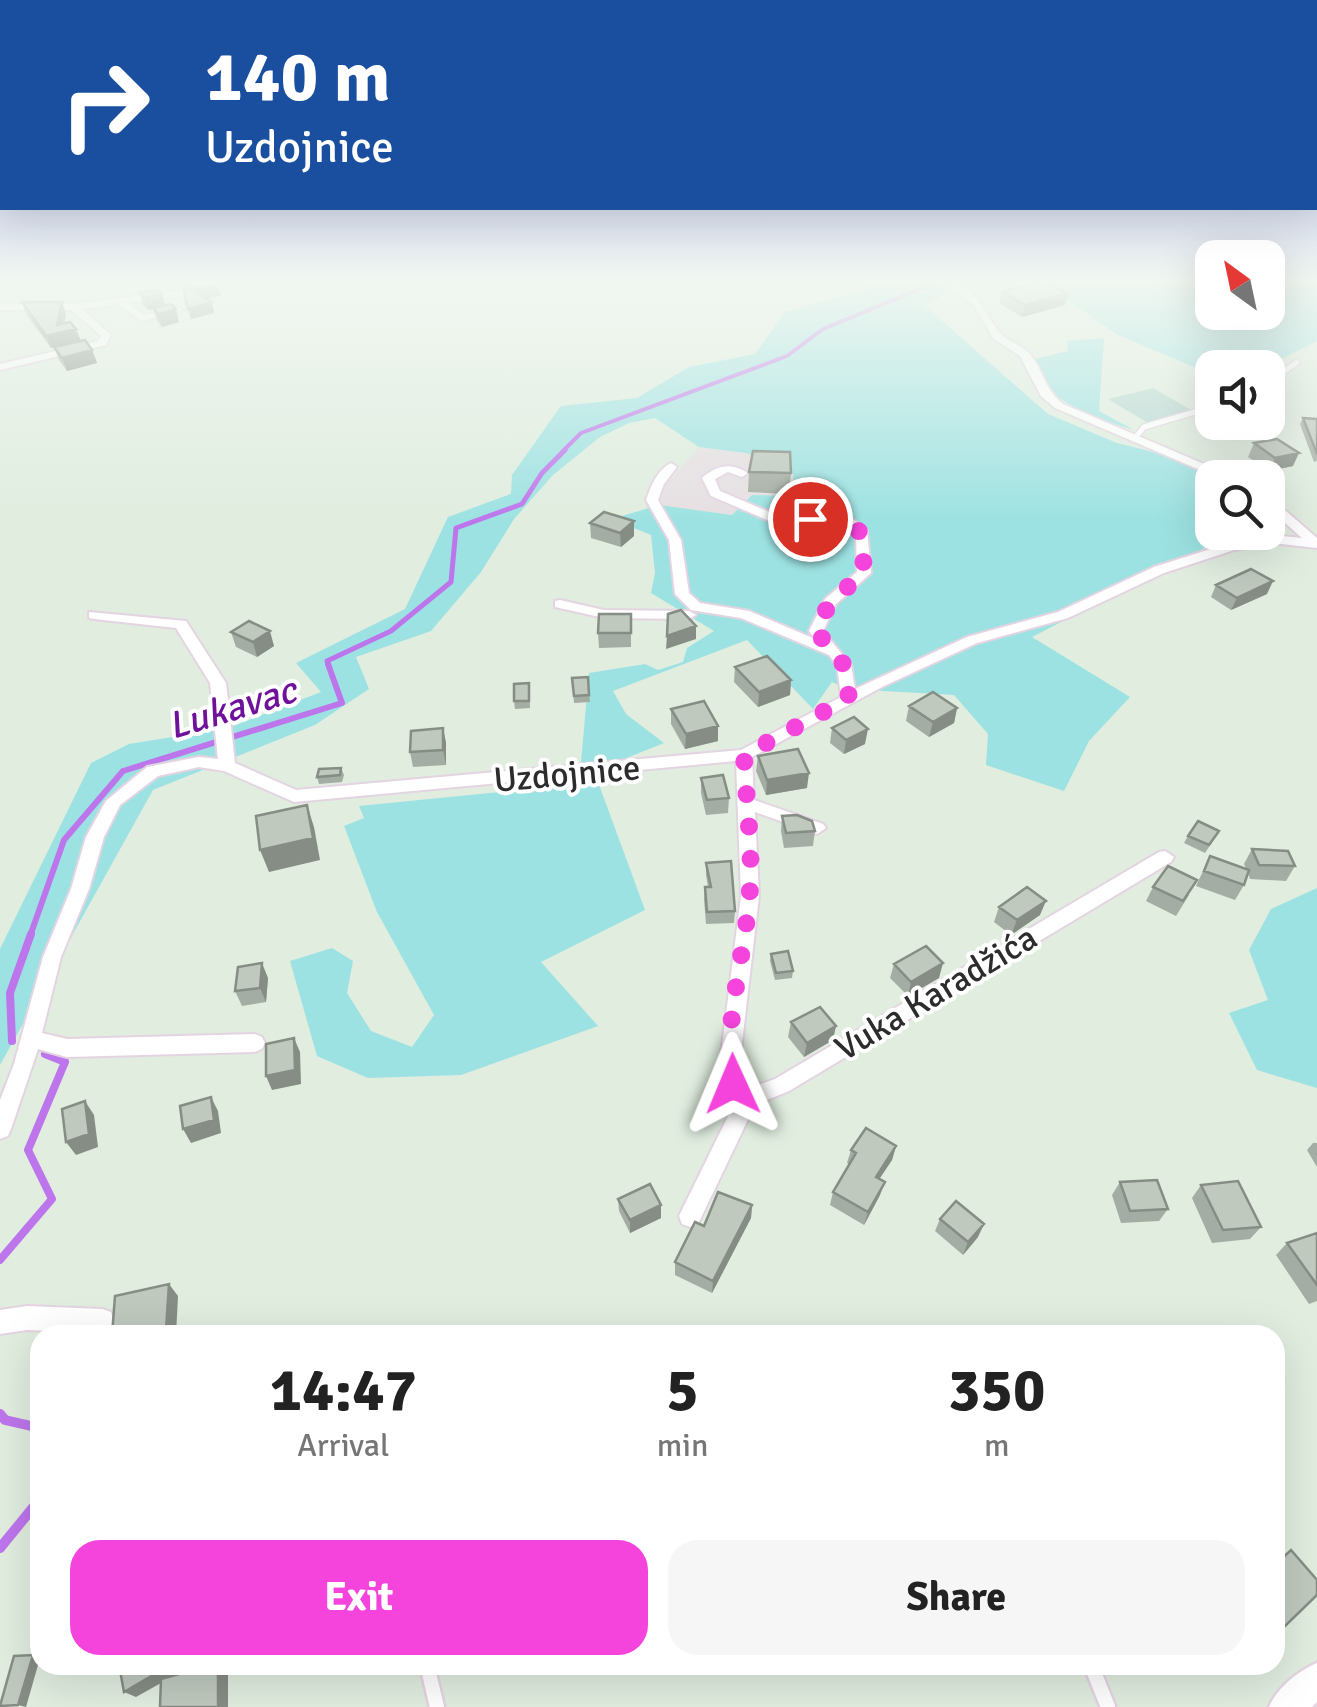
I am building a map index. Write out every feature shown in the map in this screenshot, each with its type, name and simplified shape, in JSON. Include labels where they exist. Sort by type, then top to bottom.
[{"type":"street","points":[[1028,362],[1046,396],[1195,464]]},
{"type":"street","points":[[672,467],[658,483],[652,500],[674,540],[682,594],[696,608],[709,612]]},
{"type":"street","points":[[742,473],[727,468],[708,478],[708,484],[715,493],[777,520],[844,518],[862,534],[864,573],[830,602],[816,631],[844,665],[849,698],[972,640],[1063,615],[1159,570],[1272,538],[1317,544]]},
{"type":"street","points":[[1285,517],[1317,544]]},
{"type":"street","points":[[560,604],[604,614],[744,614],[834,652]]},
{"type":"street","points":[[0,1130],[31,1038],[52,957],[80,889],[94,838],[114,801],[130,785],[164,768],[199,762],[226,749],[218,683],[181,624],[94,616]]},
{"type":"street","name":"Uzdojnice","points":[[226,749],[294,796],[326,795],[744,755],[849,698]]},
{"type":"street","points":[[690,1216],[748,1096],[733,1084],[730,1069],[750,896],[744,755]]},
{"type":"street","points":[[746,804],[817,828]]},
{"type":"street","name":"Vuka Karadžića","points":[[748,1096],[782,1085],[1165,857]]},
{"type":"street","points":[[31,1038],[67,1048],[255,1044]]},
{"type":"street","points":[[0,1322],[27,1318],[102,1321]]},
{"type":"street","points":[[1286,1707],[1317,1680]]},
{"type":"lane","points":[[1285,371],[1297,362]]},
{"type":"lane","points":[[1134,439],[1144,427],[1195,412]]},
{"type":"lane","points":[[429,1675],[437,1707]]},
{"type":"lane","points":[[1095,1675],[1108,1707]]},
{"type":"shaded area","points":[[716,362],[988,362],[1048,414],[1117,443],[1195,462],[1195,550],[1200,550],[1032,637],[1130,697],[1089,741],[1064,791],[986,765],[988,734],[954,695],[848,689],[832,682],[813,709],[747,640],[613,691],[626,714],[664,743],[594,771],[645,910],[541,962],[598,1026],[461,1075],[368,1078],[317,1056],[290,961],[332,948],[353,961],[347,993],[371,1031],[412,1047],[434,1015],[377,912],[344,826],[364,818],[359,806],[579,784],[589,673],[645,664],[658,670],[683,662],[687,648],[714,631],[651,593],[655,573],[651,535],[612,519],[659,505],[732,515],[752,495],[794,496],[793,473],[746,453],[699,447],[655,418],[629,423],[600,437],[553,475],[514,519],[481,572],[431,631],[356,657],[369,689],[315,725],[153,790],[0,1065],[0,949],[91,763],[129,744],[228,728],[321,692],[296,663],[405,609],[448,517],[511,494],[512,475],[561,406],[637,398],[689,367]],"holes":[[[828,508],[847,512],[850,536],[802,535],[797,510]]]},
{"type":"shaded area","points":[[1032,362],[1102,362],[1099,411],[1134,430],[1088,416],[1045,389]]},
{"type":"shaded area","points":[[1153,388],[1193,411],[1148,423],[1108,399]]},
{"type":"shaded area","points":[[699,447],[746,453],[793,473],[795,496],[752,495],[732,515],[659,506],[644,510]]},
{"type":"shaded area","points":[[1317,888],[1317,1088],[1257,1070],[1229,1013],[1268,1000],[1249,950],[1271,909]]},
{"type":"building","points":[[1303,418],[1317,419],[1317,454]]},
{"type":"building","points":[[1279,440],[1299,453],[1275,458],[1254,443]]},
{"type":"building","points":[[753,451],[790,452],[791,473],[749,472]]},
{"type":"building","points":[[604,512],[634,521],[620,533],[590,523]]},
{"type":"building","points":[[1251,569],[1273,581],[1237,598],[1216,585]]},
{"type":"building","points":[[681,610],[696,626],[667,636],[668,614]]},
{"type":"building","points":[[599,614],[631,614],[631,633],[598,633]]},
{"type":"building","points":[[249,621],[270,631],[253,642],[231,632]]},
{"type":"building","points":[[767,656],[791,680],[759,692],[735,667]]},
{"type":"building","points":[[588,677],[589,695],[574,696],[572,678]]},
{"type":"building","points":[[529,683],[529,701],[514,701],[514,684]]},
{"type":"building","points":[[933,692],[957,708],[933,722],[909,706]]},
{"type":"building","points":[[704,701],[718,726],[686,734],[671,709]]},
{"type":"building","points":[[854,717],[868,729],[846,740],[832,728]]},
{"type":"building","points":[[443,728],[443,750],[410,752],[411,731]]},
{"type":"building","points":[[798,749],[809,773],[767,780],[758,756]]},
{"type":"building","points":[[341,768],[340,775],[317,777],[319,769]]},
{"type":"building","points":[[723,775],[729,798],[707,800],[701,778]]},
{"type":"building","points":[[307,805],[313,838],[260,850],[256,816]]},
{"type":"building","points":[[797,815],[812,821],[815,831],[786,833],[782,816]]},
{"type":"building","points":[[1198,821],[1219,831],[1209,845],[1188,836]]},
{"type":"building","points":[[1252,849],[1288,851],[1295,866],[1259,865]]},
{"type":"building","points":[[1210,856],[1249,870],[1244,885],[1204,871]]},
{"type":"building","points":[[731,861],[735,911],[707,912],[705,887],[711,887],[706,863]]},
{"type":"building","points":[[1168,866],[1197,880],[1183,901],[1153,887]]},
{"type":"building","points":[[1027,887],[1046,901],[1017,920],[999,907]]},
{"type":"building","points":[[926,946],[943,963],[911,982],[894,964]]},
{"type":"building","points":[[788,951],[793,971],[776,973],[771,954]]},
{"type":"building","points":[[262,963],[260,988],[235,991],[238,967]]},
{"type":"building","points":[[820,1007],[836,1026],[807,1043],[791,1022]]},
{"type":"building","points":[[294,1038],[295,1070],[266,1076],[266,1044]]},
{"type":"building","points":[[211,1097],[214,1120],[183,1129],[180,1106]]},
{"type":"building","points":[[85,1101],[89,1134],[66,1142],[62,1109]]},
{"type":"building","points":[[866,1128],[896,1146],[876,1177],[885,1182],[868,1212],[833,1192],[856,1153],[851,1150]]},
{"type":"building","points":[[1157,1180],[1168,1209],[1130,1211],[1120,1182]]},
{"type":"building","points":[[1238,1181],[1261,1227],[1223,1230],[1201,1185]]},
{"type":"building","points":[[650,1184],[661,1205],[630,1220],[618,1199]]},
{"type":"building","points":[[718,1192],[752,1205],[713,1281],[675,1262],[695,1222],[704,1226]]},
{"type":"building","points":[[956,1201],[984,1224],[968,1242],[940,1219]]},
{"type":"building","points":[[1317,1233],[1317,1285],[1287,1243]]},
{"type":"building","points":[[169,1284],[166,1325],[113,1325],[115,1296]]},
{"type":"building","points":[[1291,1550],[1317,1580],[1317,1595],[1285,1626],[1285,1556]]},
{"type":"building","points":[[30,1655],[30,1665],[18,1705],[0,1706],[14,1656]]},
{"type":"building","points":[[121,1675],[153,1675],[124,1692]]},
{"type":"building","points":[[218,1675],[218,1707],[160,1707],[161,1679]]},
{"type":"waterway","name":"Lukavac","points":[[562,452],[581,433],[772,362]]},
{"type":"waterway","name":"Lukavac","points":[[329,666],[327,661],[391,631],[451,582],[456,528],[522,504],[542,473],[565,450]]},
{"type":"waterway","name":"Lukavac","points":[[30,936],[64,840],[123,771],[342,703],[328,664]]},
{"type":"waterway","name":"Lukavac","points":[[12,1041],[10,993],[31,934]]},
{"type":"waterway","name":"Lukavac","points":[[0,1260],[52,1199],[28,1150],[65,1062],[45,1054]]},
{"type":"waterway","name":"Lukavac","points":[[0,1414],[5,1420],[30,1426]]},
{"type":"waterway","name":"Lukavac","points":[[0,1548],[30,1511]]},
{"type":"route","points":[[733,1084],[732,1034],[750,896],[744,755],[849,698],[844,665],[816,631],[830,602],[864,573],[862,534],[844,518],[810,519]]}]
